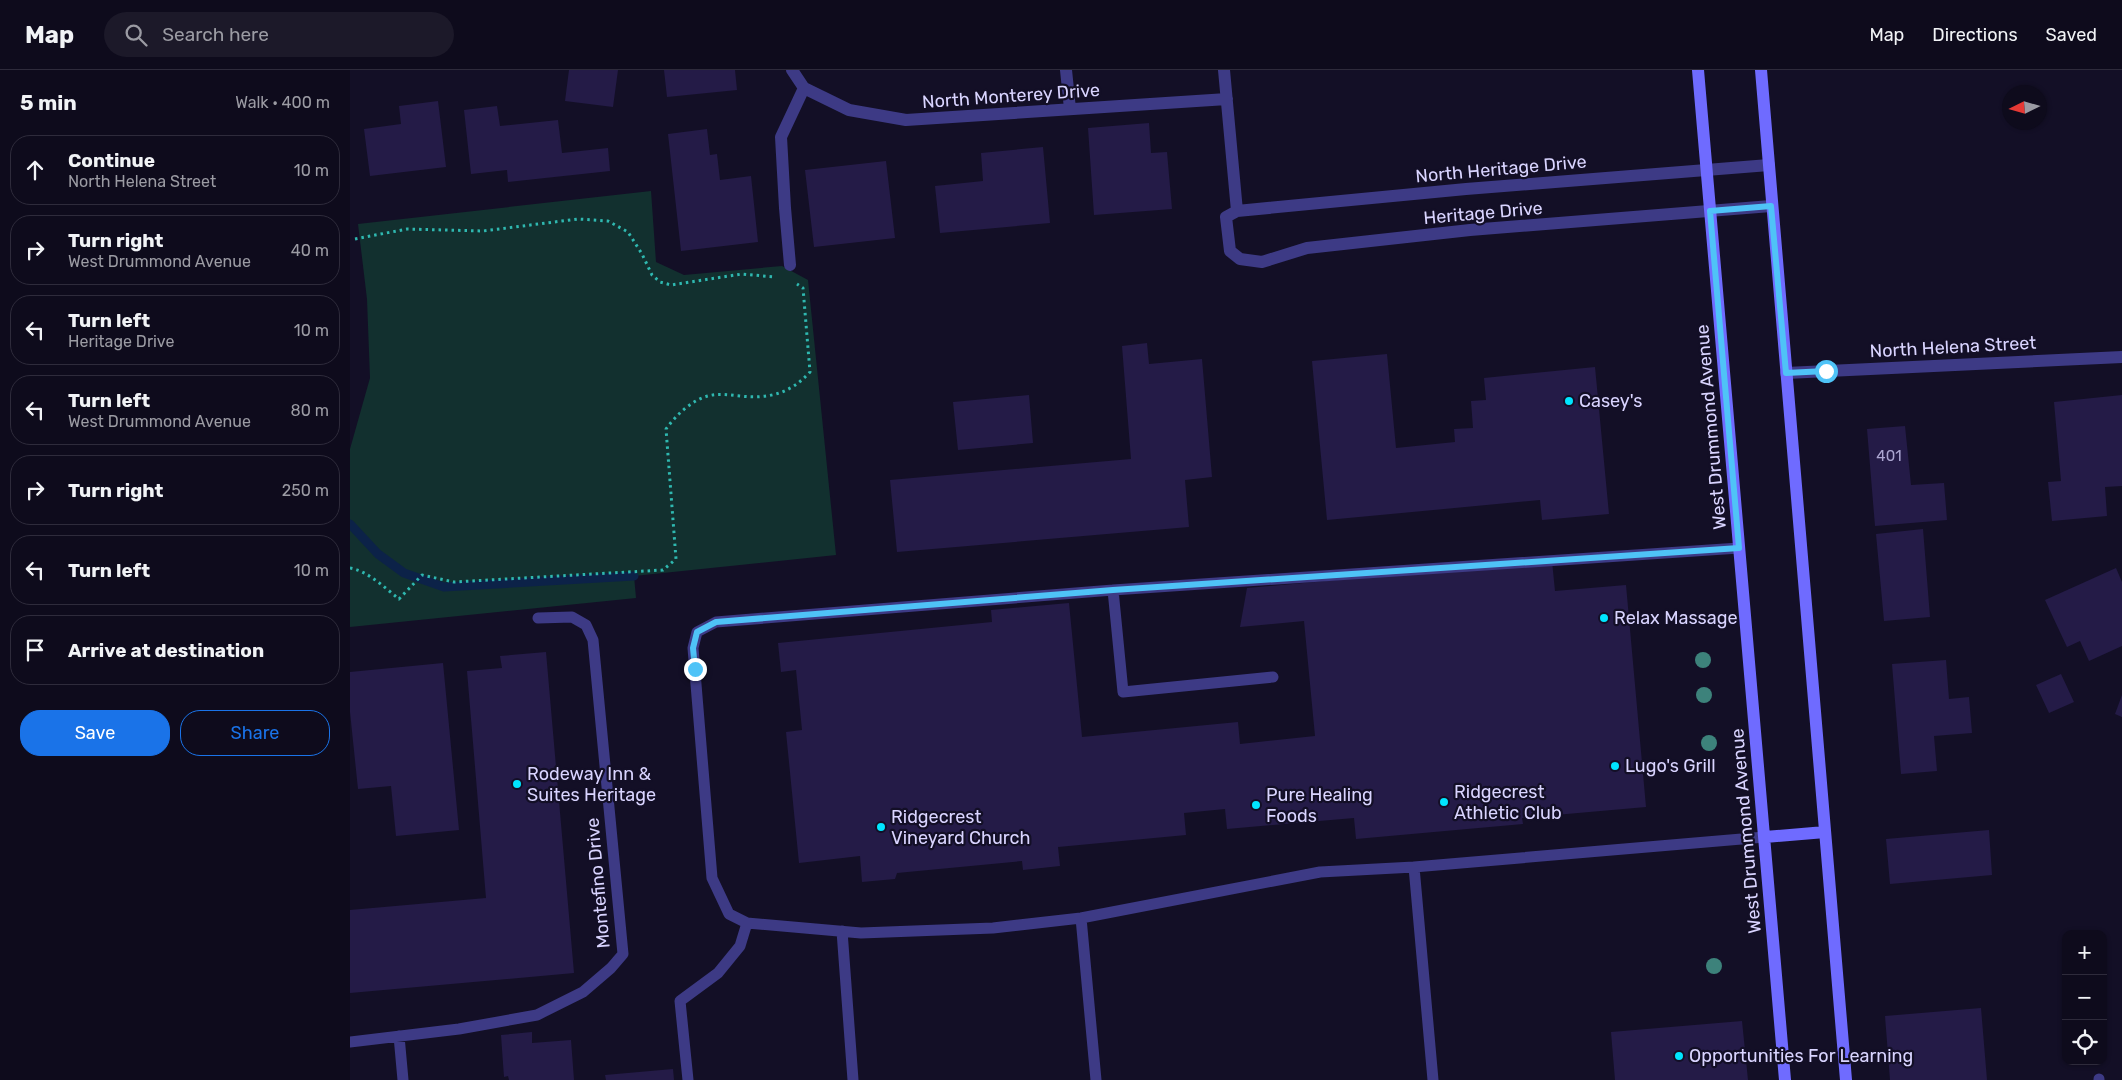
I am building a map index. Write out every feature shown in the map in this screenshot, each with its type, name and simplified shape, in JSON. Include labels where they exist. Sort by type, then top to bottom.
[{"type":"main road","name":"West Drummond Avenue","points":[[1698,70],[1765,837],[1784,1080]]},
{"type":"main road","points":[[1761,70],[1846,1080]]},
{"type":"main road","points":[[1765,837],[1825,832]]},
{"type":"street","points":[[790,265],[781,137],[804,88],[792,70]]},
{"type":"street","points":[[1066,70],[1070,110]]},
{"type":"street","points":[[1224,70],[1237,211]]},
{"type":"street","name":"North Monterey Drive","points":[[804,88],[849,110],[906,120],[1227,99]]},
{"type":"street","name":"North Heritage Drive","points":[[1237,211],[1466,189],[1769,165]]},
{"type":"street","name":"Heritage Drive","points":[[1237,211],[1226,217],[1225,225],[1230,251],[1240,259],[1262,262],[1307,248],[1470,230],[1771,206]]},
{"type":"street","name":"North Helena Street","points":[[1786,373],[2122,357]]},
{"type":"lane","points":[[1739,548],[1113,590],[716,622],[697,632],[693,648],[712,878],[729,914],[747,923],[861,933],[993,928],[1081,918],[1320,872],[1414,867],[1765,837]]},
{"type":"lane","points":[[1113,590],[1124,692],[1273,678]]},
{"type":"lane","name":"Montefino Drive","points":[[350,1042],[459,1029],[537,1015],[583,992],[611,968],[623,954],[593,640],[586,625],[572,617],[538,618]]},
{"type":"lane","points":[[1414,867],[1433,1080]]},
{"type":"lane","points":[[1081,918],[1096,1080]]},
{"type":"lane","points":[[688,1080],[680,1001],[718,973],[740,946],[747,923]]},
{"type":"lane","points":[[842,931],[853,1080]]},
{"type":"lane","points":[[399,1036],[403,1080]]},
{"type":"path","points":[[355,239],[408,229],[427,228],[446,231],[483,231],[578,219],[608,221],[628,232],[642,254],[652,275],[660,282],[671,285],[742,274],[782,278]]},
{"type":"path","points":[[350,568],[357,569],[373,579],[399,599],[422,575],[454,582],[664,570],[676,560],[666,429],[680,413],[708,396],[726,394],[762,398],[782,393],[802,381],[810,372],[803,288],[794,282]]},
{"type":"green space","points":[[651,191],[656,262],[684,275],[782,266],[808,280],[836,555],[634,576],[636,598],[350,627],[350,449],[370,378],[367,299],[358,224]]},
{"type":"building","points":[[569,70],[618,70],[613,107],[565,101]]},
{"type":"building","points":[[664,70],[735,70],[737,90],[667,97]]},
{"type":"building","points":[[438,101],[446,167],[370,176],[364,129],[401,124],[399,106]]},
{"type":"building","points":[[497,106],[500,126],[558,120],[562,153],[608,148],[610,171],[508,182],[507,170],[471,174],[464,110]]},
{"type":"building","points":[[1149,123],[1151,153],[1167,152],[1172,209],[1094,215],[1088,128]]},
{"type":"building","points":[[707,129],[710,155],[717,154],[720,180],[751,176],[758,242],[681,251],[668,134]]},
{"type":"building","points":[[1043,147],[1050,223],[940,233],[935,186],[983,181],[981,153]]},
{"type":"building","points":[[886,161],[895,238],[814,247],[805,170]]},
{"type":"building","points":[[1147,343],[1149,364],[1202,359],[1212,477],[1185,480],[1189,527],[897,552],[890,480],[1131,459],[1122,346]]},
{"type":"building","points":[[1387,354],[1396,448],[1455,442],[1454,429],[1473,428],[1471,401],[1486,400],[1484,378],[1595,367],[1609,514],[1542,520],[1540,500],[1327,520],[1312,361]]},
{"type":"building","points":[[1029,395],[1033,443],[958,450],[953,402]]},
{"type":"building","points":[[2122,395],[2122,486],[2105,487],[2107,516],[2052,521],[2048,482],[2061,481],[2054,402]]},
{"type":"building","points":[[1905,426],[1911,485],[1944,483],[1947,520],[1875,526],[1867,429]]},
{"type":"building","points":[[1923,529],[1930,617],[1884,621],[1876,534]]},
{"type":"building","points":[[1552,561],[1555,591],[1626,585],[1646,807],[1522,818],[1523,824],[1356,839],[1354,818],[1227,829],[1225,809],[1184,813],[1186,835],[1058,847],[1060,866],[1023,870],[1022,861],[897,873],[895,879],[862,882],[860,856],[799,863],[786,732],[802,730],[796,670],[781,672],[778,643],[992,622],[991,610],[1069,603],[1082,737],[1238,722],[1240,744],[1315,736],[1304,621],[1240,627],[1247,588]]},
{"type":"building","points":[[2116,568],[2122,582],[2122,646],[2089,661],[2080,641],[2067,647],[2045,600]]},
{"type":"building","name":"Rodeway Inn & Suites Heritage","points":[[546,652],[574,973],[350,993],[350,910],[486,898],[467,671],[502,668],[500,656]]},
{"type":"building","points":[[1946,660],[1949,699],[1969,697],[1972,733],[1934,736],[1937,771],[1901,774],[1892,664]]},
{"type":"building","points":[[443,663],[459,830],[396,836],[391,786],[358,789],[350,712],[350,672]]},
{"type":"building","points":[[2061,674],[2074,702],[2049,713],[2036,685]]},
{"type":"building","points":[[2122,695],[2122,717],[2115,714]]},
{"type":"building","points":[[1989,830],[1992,875],[1890,884],[1886,839]]},
{"type":"building","points":[[1981,1008],[1987,1080],[1890,1080],[1885,1016]]},
{"type":"building","name":"Opportunities For Learning","points":[[1742,1021],[1748,1080],[1615,1080],[1611,1032]]},
{"type":"building","points":[[532,1032],[532,1043],[571,1040],[574,1080],[509,1080],[508,1076],[504,1077],[501,1035]]},
{"type":"building","points":[[673,1069],[674,1080],[606,1080],[605,1075]]},
{"type":"waterway","points":[[350,524],[378,554],[404,573],[444,587],[634,576]]},
{"type":"place","name":"Casey's","points":[[1569,401]]},
{"type":"place","name":"Relax Massage","points":[[1604,618]]},
{"type":"place","name":"Lugo's Grill","points":[[1615,766]]},
{"type":"place","name":"Rodeway Inn & Suites Heritage","points":[[517,784]]},
{"type":"place","name":"Ridgecrest Athletic Club","points":[[1444,802]]},
{"type":"place","name":"Pure Healing Foods","points":[[1256,805]]},
{"type":"place","name":"Ridgecrest Vineyard Church","points":[[881,827]]},
{"type":"place","name":"Opportunities For Learning","points":[[1679,1056]]},
{"type":"route","points":[[695,669],[693,648],[697,632],[716,622],[1113,590],[1739,548],[1710,211],[1771,206],[1786,373],[1826,371]]}]
